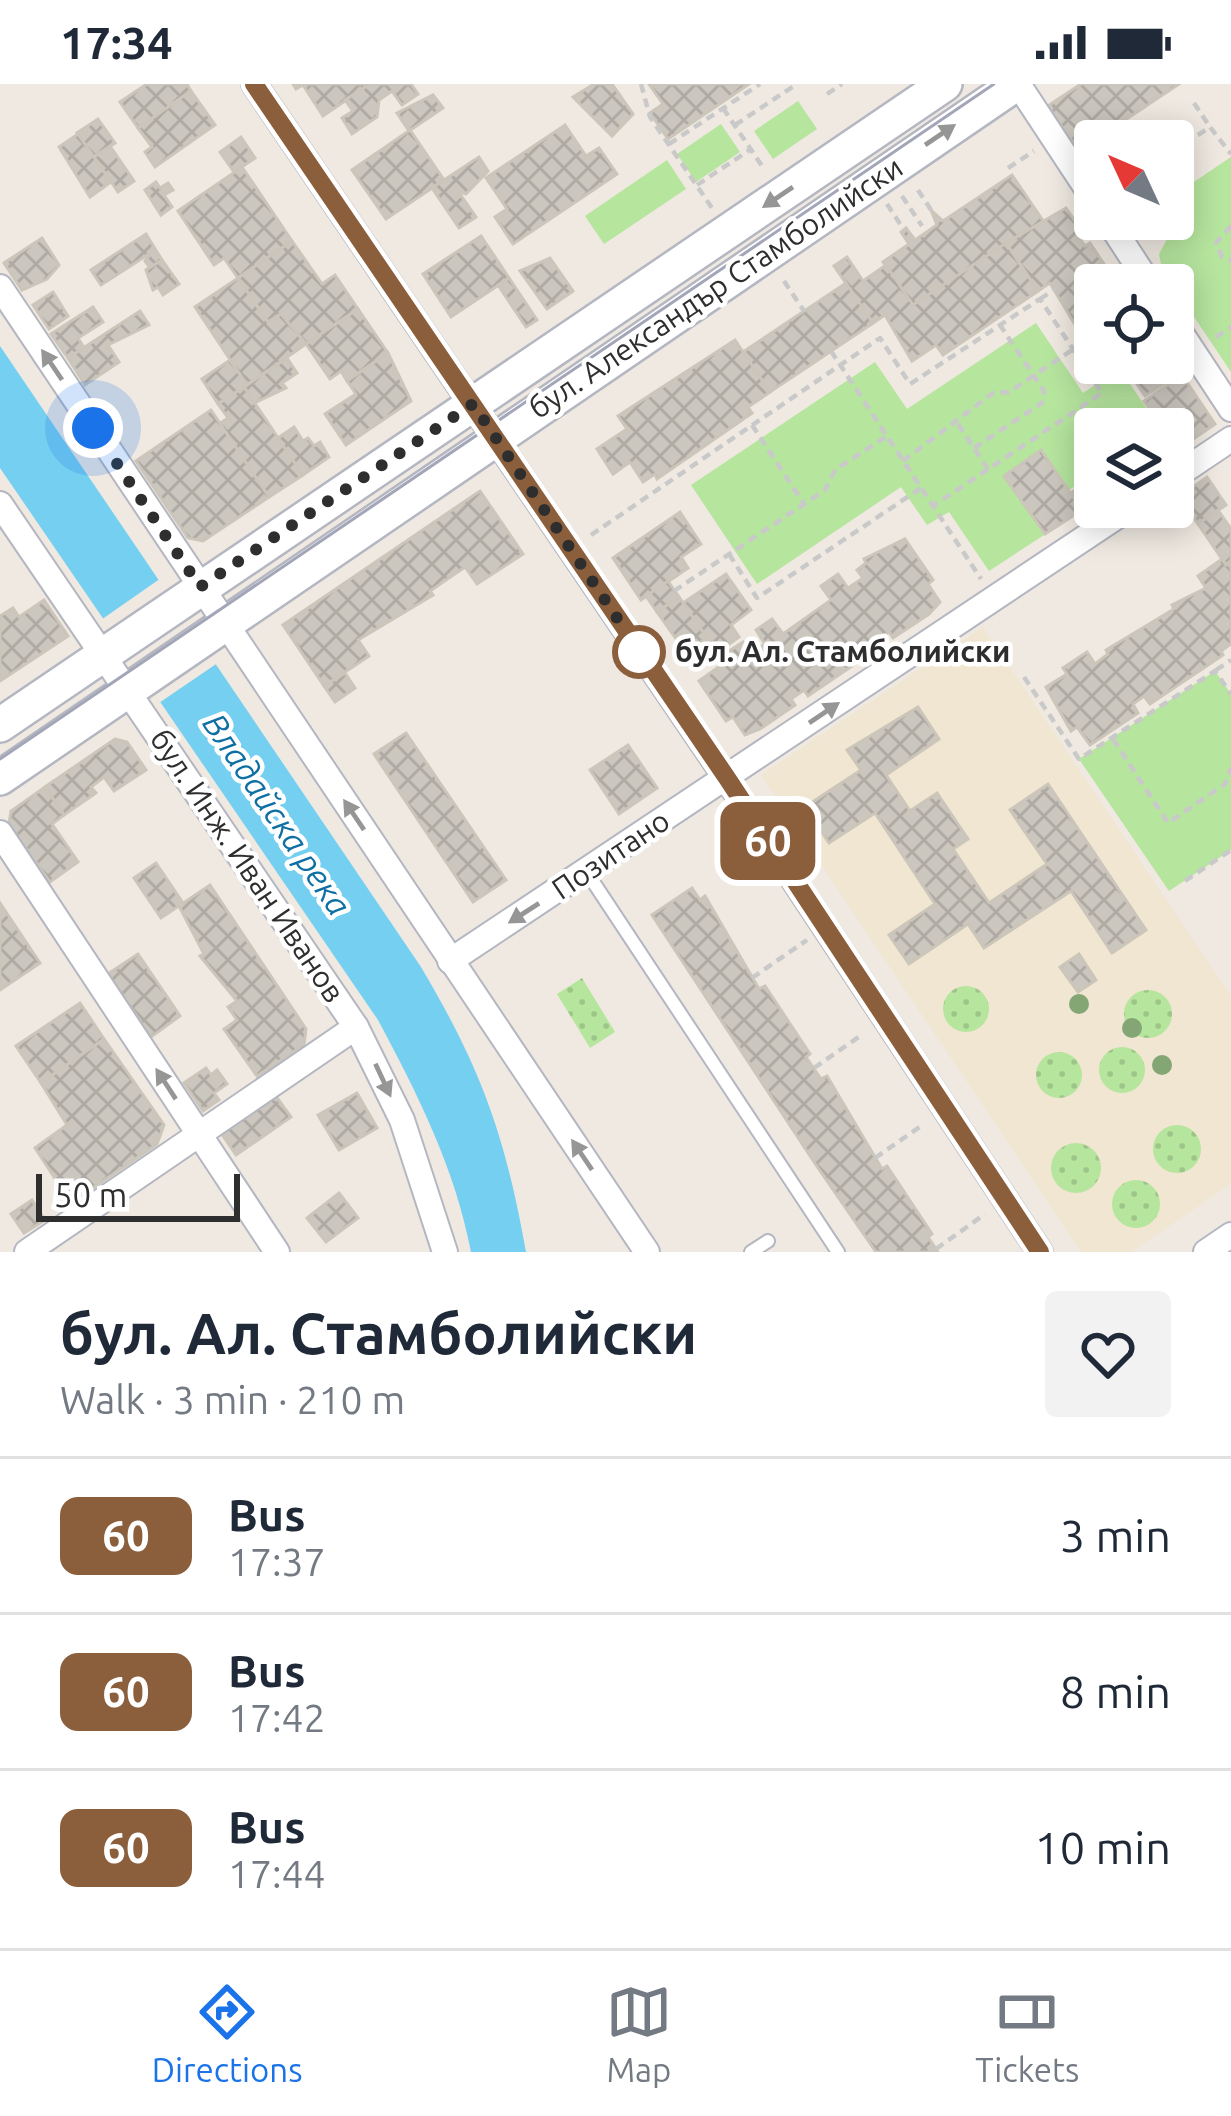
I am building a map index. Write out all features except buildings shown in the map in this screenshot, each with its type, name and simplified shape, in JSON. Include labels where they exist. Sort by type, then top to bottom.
[{"type":"main road","name":"бул. Александър Стамболийски","points":[[0,725],[945,84]]},
{"type":"main road","name":"бул. Александър Стамболийски","points":[[0,778],[1017,84]]},
{"type":"street","points":[[254,84],[727,778],[1040,1252]]},
{"type":"street","points":[[1017,84],[1074,170]]},
{"type":"street","points":[[0,287],[194,591],[647,1252]]},
{"type":"street","points":[[1194,353],[1231,409]]},
{"type":"street","points":[[1194,464],[1231,439]]},
{"type":"street","name":"бул. Инж. Иван Иванов","points":[[0,504],[131,688],[356,1027],[402,1120],[446,1252]]},
{"type":"street","name":"Позитано","points":[[450,961],[1099,528]]},
{"type":"street","points":[[0,833],[277,1252]]},
{"type":"street","points":[[27,1252],[356,1027]]},
{"type":"street","points":[[1206,1252],[1231,1235]]},
{"type":"lane","points":[[586,871],[838,1252]]},
{"type":"lane","points":[[751,1252],[768,1241]]},
{"type":"path","points":[[641,84],[650,117],[713,208]]},
{"type":"path","points":[[669,144],[760,84]]},
{"type":"path","points":[[735,125],[797,84]]},
{"type":"path","points":[[827,94],[842,84]]},
{"type":"path","points":[[1194,104],[1231,154]]},
{"type":"path","points":[[723,109],[766,172]]},
{"type":"path","points":[[1194,138],[1210,127]]},
{"type":"path","points":[[1008,168],[1040,146]]},
{"type":"path","points":[[698,185],[751,149]]},
{"type":"path","points":[[913,183],[931,210]]},
{"type":"path","points":[[899,192],[922,226]]},
{"type":"path","points":[[886,201],[904,230]]},
{"type":"path","points":[[1231,226],[1216,242],[1222,257],[1231,261]]},
{"type":"path","points":[[779,273],[804,311]]},
{"type":"path","points":[[572,549],[880,338],[910,384],[1054,289]]},
{"type":"path","points":[[933,506],[1102,393],[1040,299]]},
{"type":"path","points":[[974,448],[1042,403],[1045,391],[1000,325]]},
{"type":"path","points":[[1210,341],[1231,327]]},
{"type":"path","points":[[903,461],[958,424],[964,412],[993,393],[1009,392],[1073,349]]},
{"type":"path","points":[[831,352],[994,598]]},
{"type":"path","points":[[958,424],[988,469]]},
{"type":"path","points":[[752,425],[804,504]]},
{"type":"path","points":[[674,591],[826,490],[835,470],[886,436]]},
{"type":"path","points":[[728,554],[757,598],[921,488]]},
{"type":"path","points":[[1024,676],[1079,759],[1231,660]]},
{"type":"path","points":[[1215,671],[1231,694]]},
{"type":"path","points":[[1112,738],[1168,823],[1225,784],[1231,768]]},
{"type":"path","points":[[1225,784],[1231,791]]},
{"type":"path","points":[[1185,880],[1231,850]]},
{"type":"path","points":[[752,978],[825,928]]},
{"type":"path","points":[[814,1068],[885,1018]]},
{"type":"path","points":[[874,1158],[945,1109]]},
{"type":"path","points":[[936,1249],[1006,1201]]},
{"type":"shaded area","points":[[983,627],[1231,996],[1231,1184],[1131,1252],[1081,1252],[761,775]]},
{"type":"green space","points":[[798,101],[817,129],[773,159],[754,131]]},
{"type":"green space","points":[[721,124],[740,152],[696,182],[677,154]]},
{"type":"green space","points":[[1231,157],[1231,372],[1194,317],[1194,264],[1161,264],[1159,254],[1167,240],[1194,240],[1194,182]]},
{"type":"green space","points":[[667,160],[686,189],[604,244],[585,216]]},
{"type":"green space","points":[[1036,323],[1083,393],[1097,384],[1130,384],[1146,408],[1074,408],[1074,487],[1031,515],[1044,535],[989,571],[949,512],[927,525],[901,487],[757,584],[691,485],[875,362],[907,409]]},
{"type":"green space","points":[[1215,671],[1231,694],[1231,850],[1169,891],[1079,759]]},
{"type":"green space","points":[[582,978],[615,1032],[590,1048],[557,994]]},
{"type":"green space","points":[[966,986],[982,993],[989,1009],[982,1025],[966,1032],[950,1025],[943,1009],[950,993]]},
{"type":"green space","points":[[1148,990],[1165,997],[1172,1014],[1165,1031],[1148,1038],[1131,1031],[1124,1014],[1131,997]]},
{"type":"green space","points":[[1122,1047],[1138,1054],[1145,1070],[1138,1086],[1122,1093],[1106,1086],[1099,1070],[1106,1054]]},
{"type":"green space","points":[[1059,1052],[1075,1059],[1082,1075],[1075,1091],[1059,1098],[1043,1091],[1036,1075],[1043,1059]]},
{"type":"green space","points":[[1177,1125],[1194,1132],[1201,1149],[1194,1166],[1177,1173],[1160,1166],[1153,1149],[1160,1132]]},
{"type":"green space","points":[[1076,1143],[1094,1150],[1101,1168],[1094,1186],[1076,1193],[1058,1186],[1051,1168],[1058,1150]]},
{"type":"green space","points":[[1136,1180],[1153,1187],[1160,1204],[1153,1221],[1136,1228],[1119,1221],[1112,1204],[1119,1187]]},
{"type":"water","name":"Владайска река","points":[[0,346],[421,967],[488,1104],[526,1252],[471,1252],[445,1161],[378,1020],[0,468]]},
{"type":"pier","points":[[164,576],[222,660],[156,705],[98,622]]},
{"type":"tram line","points":[[0,759],[994,84]]},
{"type":"bus line","name":"60","points":[[254,84],[727,778],[1040,1252]]},
{"type":"place","name":"бул. Ал. Стамболийски","points":[[639,652]]},
{"type":"route","points":[[93,428],[200,587],[473,404],[648,664],[639,652]]}]
